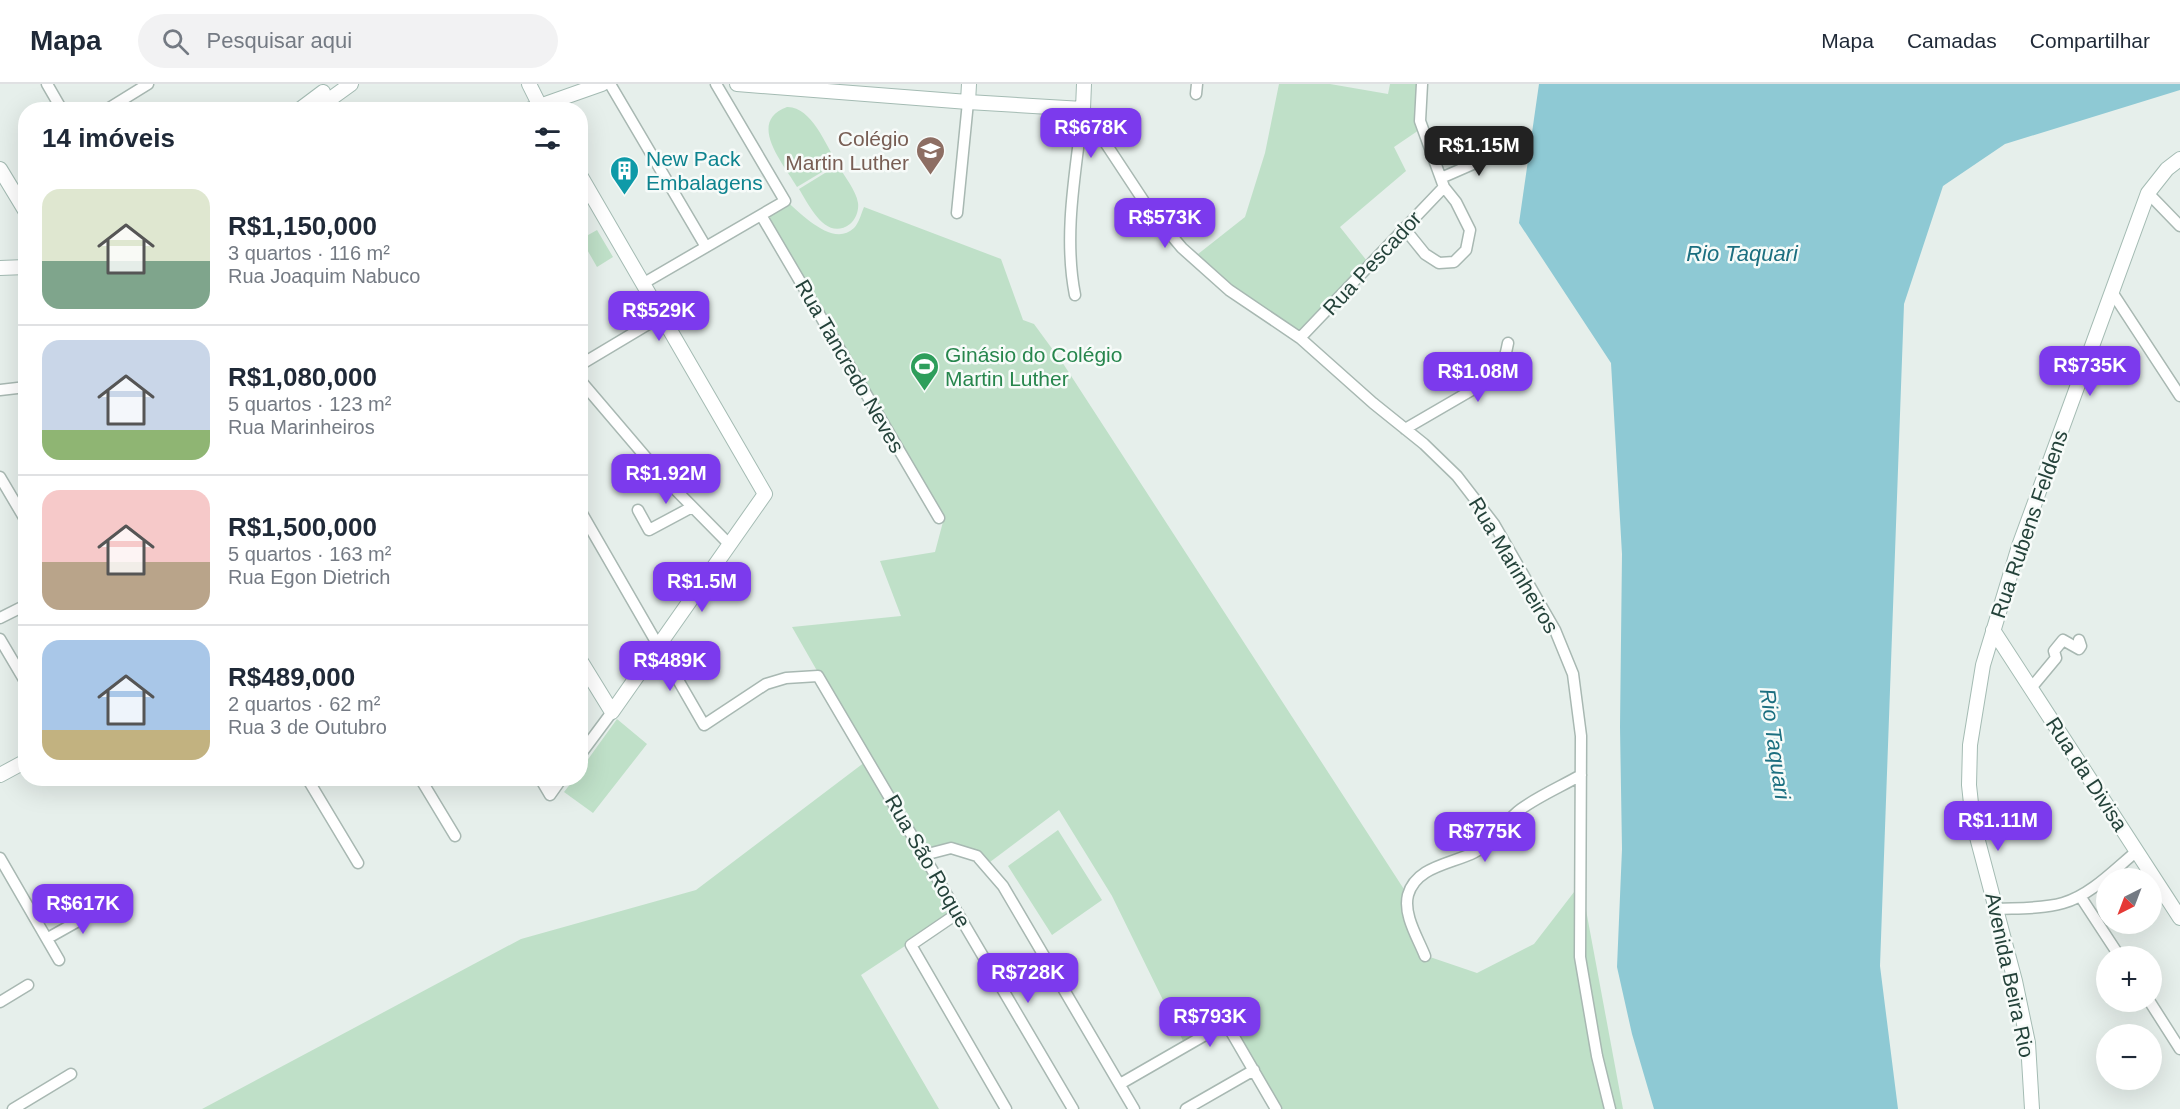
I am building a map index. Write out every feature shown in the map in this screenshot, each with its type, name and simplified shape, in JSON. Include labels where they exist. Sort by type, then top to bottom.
[{"type":"street","points":[[47,84],[57,102]]},
{"type":"street","points":[[119,102],[148,84]]},
{"type":"street","points":[[310,102],[335,84]]},
{"type":"street","points":[[326,102],[351,84]]},
{"type":"street","points":[[529,84],[534,102]]},
{"type":"street","points":[[552,102],[602,84]]},
{"type":"street","points":[[610,84],[706,247]]},
{"type":"street","points":[[644,283],[784,201],[716,84]]},
{"type":"street","points":[[736,84],[1083,109]]},
{"type":"street","points":[[957,213],[969,84]]},
{"type":"street","points":[[1075,295],[1071,265],[1071,206],[1084,84]]},
{"type":"street","points":[[1404,228],[1425,255],[1439,263],[1454,262],[1466,250],[1470,230],[1456,202],[1442,183],[1420,121],[1422,84]]},
{"type":"street","name":"Rua Marinheiros","points":[[1083,109],[1149,209],[1182,248],[1229,290],[1300,339],[1457,476],[1494,524],[1555,630],[1573,674],[1581,736],[1580,957],[1597,1056],[1610,1109]]},
{"type":"street","points":[[1442,183],[1505,150]]},
{"type":"street","name":"Rua Rubens Feldens","points":[[1994,630],[2019,546],[2148,193],[2167,169],[2180,159]]},
{"type":"street","points":[[0,169],[18,199]]},
{"type":"street","name":"Rua Pescador","points":[[1300,339],[1404,228],[1442,183]]},
{"type":"street","points":[[588,188],[765,494],[660,646],[588,744]]},
{"type":"street","points":[[2148,193],[2180,226]]},
{"type":"street","name":"Rua Tancredo Neves","points":[[761,215],[939,518]]},
{"type":"street","points":[[0,268],[18,267]]},
{"type":"street","points":[[0,276],[18,275]]},
{"type":"street","points":[[2112,292],[2180,396]]},
{"type":"street","points":[[588,360],[663,316]]},
{"type":"street","points":[[1405,429],[1491,379],[1500,370],[1505,360],[1508,344]]},
{"type":"street","points":[[0,390],[18,388]]},
{"type":"street","points":[[588,389],[661,475],[730,545]]},
{"type":"street","points":[[0,477],[18,508]]},
{"type":"street","points":[[638,510],[649,530],[692,507]]},
{"type":"street","points":[[588,524],[660,646]]},
{"type":"street","points":[[0,618],[18,608]]},
{"type":"street","name":"Rua da Divisa","points":[[1994,630],[2180,918]]},
{"type":"street","name":"Avenida Beira Rio","points":[[1994,630],[1983,665],[1976,704],[1970,745],[1969,785],[1973,822],[1997,909],[2028,1043],[2032,1109]]},
{"type":"street","points":[[0,639],[18,669]]},
{"type":"street","points":[[2031,688],[2056,658],[2055,651],[2063,640],[2079,649],[2081,646],[2079,640]]},
{"type":"street","name":"Rua São Roque","points":[[660,646],[705,725],[766,684],[786,678],[818,676],[1073,1109]]},
{"type":"street","points":[[588,673],[612,712]]},
{"type":"street","points":[[0,775],[18,765]]},
{"type":"street","points":[[1425,956],[1409,920],[1407,896],[1413,884],[1430,869],[1475,852],[1522,808],[1581,775]]},
{"type":"street","points":[[312,786],[358,863]]},
{"type":"street","points":[[425,786],[455,836]]},
{"type":"street","points":[[545,786],[550,795],[556,786]]},
{"type":"street","points":[[924,855],[951,848],[977,856],[1003,886],[1134,1109]]},
{"type":"street","points":[[1997,909],[2049,906],[2080,896],[2137,851]]},
{"type":"street","points":[[0,858],[59,960]]},
{"type":"street","points":[[2080,896],[2113,946]]},
{"type":"street","points":[[48,938],[105,906]]},
{"type":"street","points":[[958,913],[911,945],[1006,1109]]},
{"type":"street","points":[[0,1002],[28,985]]},
{"type":"street","points":[[2156,1012],[2180,1049]]},
{"type":"street","points":[[1119,1084],[1226,1023],[1276,1109]]},
{"type":"street","points":[[1186,1109],[1207,1104],[1254,1070]]},
{"type":"street","points":[[13,1109],[70,1074]]},
{"type":"green space","points":[[1279,84],[1330,84],[1388,94],[1390,84],[1423,84],[1422,128],[1394,147],[1406,171],[1340,227],[1367,261],[1300,338],[1193,258],[1245,217],[1265,153]]},
{"type":"green space","points":[[787,107],[796,108],[810,120],[823,137],[837,163],[797,187],[777,156],[769,133],[769,123],[775,114]]},
{"type":"green space","points":[[838,165],[855,193],[858,209],[850,224],[841,228],[833,228],[819,219],[799,189]]},
{"type":"green space","points":[[786,201],[809,221],[827,232],[846,233],[854,228],[864,207],[1001,259],[1023,320],[1034,324],[1064,365],[1409,897],[1410,920],[1427,956],[1477,973],[1534,944],[1581,883],[1623,1109],[1277,1109],[1227,1023],[1186,1047],[1112,896],[1059,810],[986,865],[953,849],[926,855],[792,627],[901,616],[880,561],[935,552],[944,518],[766,214]]},
{"type":"green space","points":[[597,230],[613,257],[597,267],[588,251],[588,235]]},
{"type":"green space","points":[[617,719],[647,744],[593,813],[564,792],[569,786],[588,786],[588,759]]},
{"type":"green space","points":[[865,762],[955,913],[861,975],[939,1109],[202,1109],[521,939],[696,890]]},
{"type":"green space","points":[[1058,830],[1102,900],[1052,935],[1008,866]]},
{"type":"water","name":"Rio Taquari","points":[[1539,84],[2180,84],[2180,90],[2005,144],[1943,186],[1904,304],[1880,966],[1898,1109],[1654,1109],[1632,1034],[1617,967],[1622,849],[1620,727],[1622,554],[1611,363],[1519,223]]},
{"type":"place","name":"Colégio Martin Luther","points":[[930,176]]},
{"type":"place","name":"New Pack Embalagens","points":[[625,196]]},
{"type":"place","name":"Ginásio do Colégio Martin Luther","points":[[924,392]]}]
